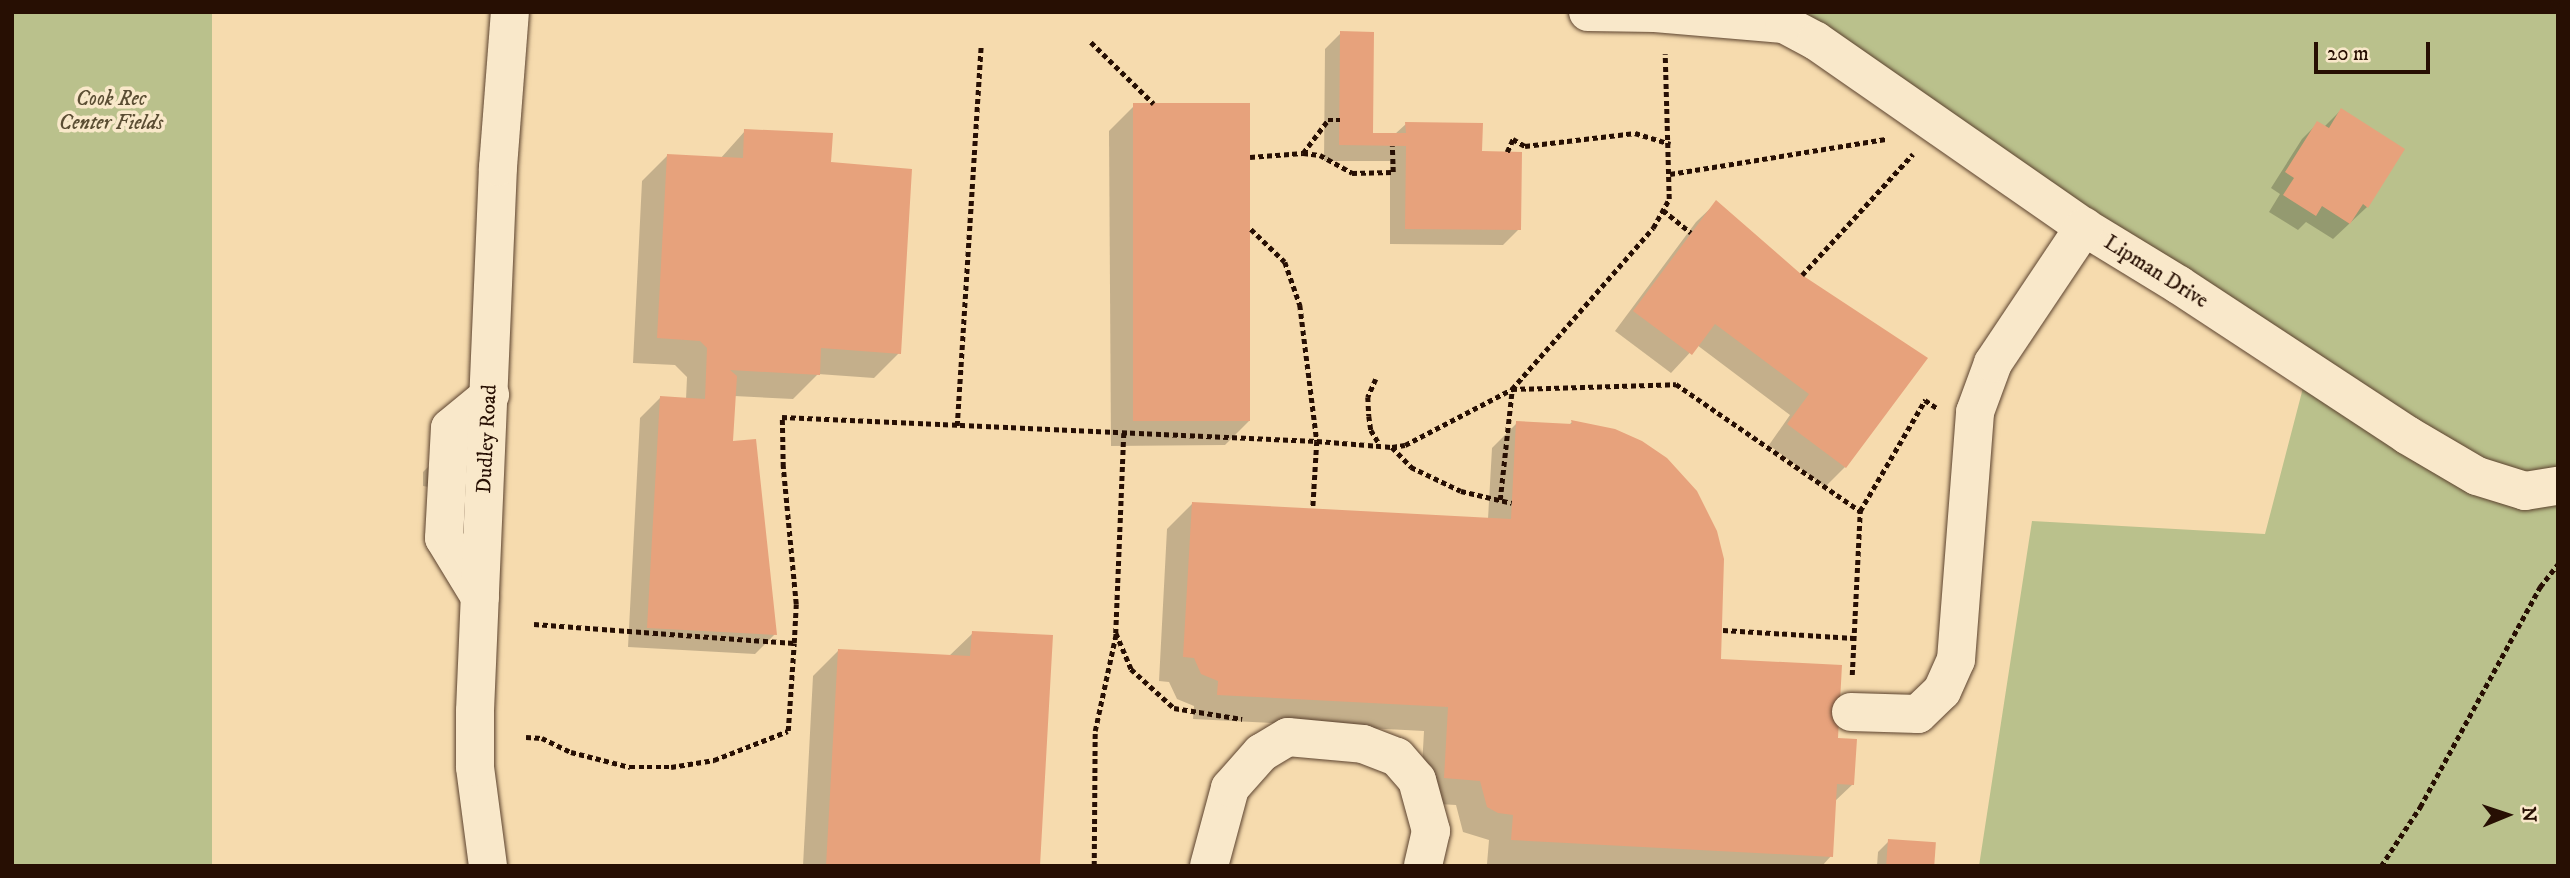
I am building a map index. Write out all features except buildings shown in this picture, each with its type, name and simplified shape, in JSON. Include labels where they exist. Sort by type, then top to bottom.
[{"type":"street","name":"Dudley Road","points":[[488,866],[474,767],[498,167],[510,12]]},
{"type":"street","points":[[1603,13],[1778,18]]},
{"type":"street","name":"Lipman Drive","points":[[1778,18],[1816,41],[2084,227],[2179,285],[2407,435],[2477,476],[2525,491],[2558,485]]},
{"type":"street","points":[[1850,712],[1918,714],[1942,691],[1956,660],[1975,412],[1993,363],[2084,227]]},
{"type":"street","points":[[1209,866],[1230,788],[1261,753],[1288,737],[1363,744],[1397,757],[1417,780],[1431,831],[1423,866]]},
{"type":"path","points":[[1091,42],[1154,104]]},
{"type":"path","points":[[957,426],[981,46]]},
{"type":"path","points":[[526,737],[542,738],[571,752],[630,766],[671,767],[714,760],[788,731],[796,604],[784,479],[782,417],[1317,441],[1392,447],[1405,445],[1513,390],[1653,228],[1669,199],[1670,144],[1665,52]]},
{"type":"path","points":[[1303,153],[1328,120],[1340,120]]},
{"type":"path","points":[[1507,152],[1513,139],[1525,146],[1635,133],[1670,144]]},
{"type":"path","points":[[1670,174],[1893,138]]},
{"type":"path","points":[[1802,275],[1920,145]]},
{"type":"path","points":[[1250,158],[1303,153],[1320,155],[1352,173],[1393,172],[1392,146]]},
{"type":"path","points":[[1663,210],[1691,233]]},
{"type":"path","points":[[1251,229],[1285,262],[1300,304],[1317,441],[1313,508]]},
{"type":"path","points":[[1376,379],[1368,397],[1369,416],[1371,430],[1381,446]]},
{"type":"path","points":[[1513,390],[1676,384],[1860,511]]},
{"type":"path","points":[[1500,500],[1513,390]]},
{"type":"path","points":[[1850,712],[1860,511],[1924,400],[1940,410],[1975,412]]},
{"type":"path","points":[[1094,866],[1095,731],[1116,633],[1124,432]]},
{"type":"path","points":[[1392,447],[1411,467],[1461,491],[1512,503]]},
{"type":"path","points":[[2381,866],[2420,807],[2540,587],[2558,565]]},
{"type":"path","points":[[534,624],[794,643]]},
{"type":"path","points":[[1723,630],[1854,638]]},
{"type":"path","points":[[1116,633],[1131,669],[1174,708],[1244,719]]},
{"type":"green space","name":"Cook Rec Center Fields","points":[[12,12],[212,12],[212,866],[12,866]]},
{"type":"green space","points":[[1777,12],[2558,12],[2558,866],[1979,866],[2032,521],[2265,534],[2304,384]]}]
